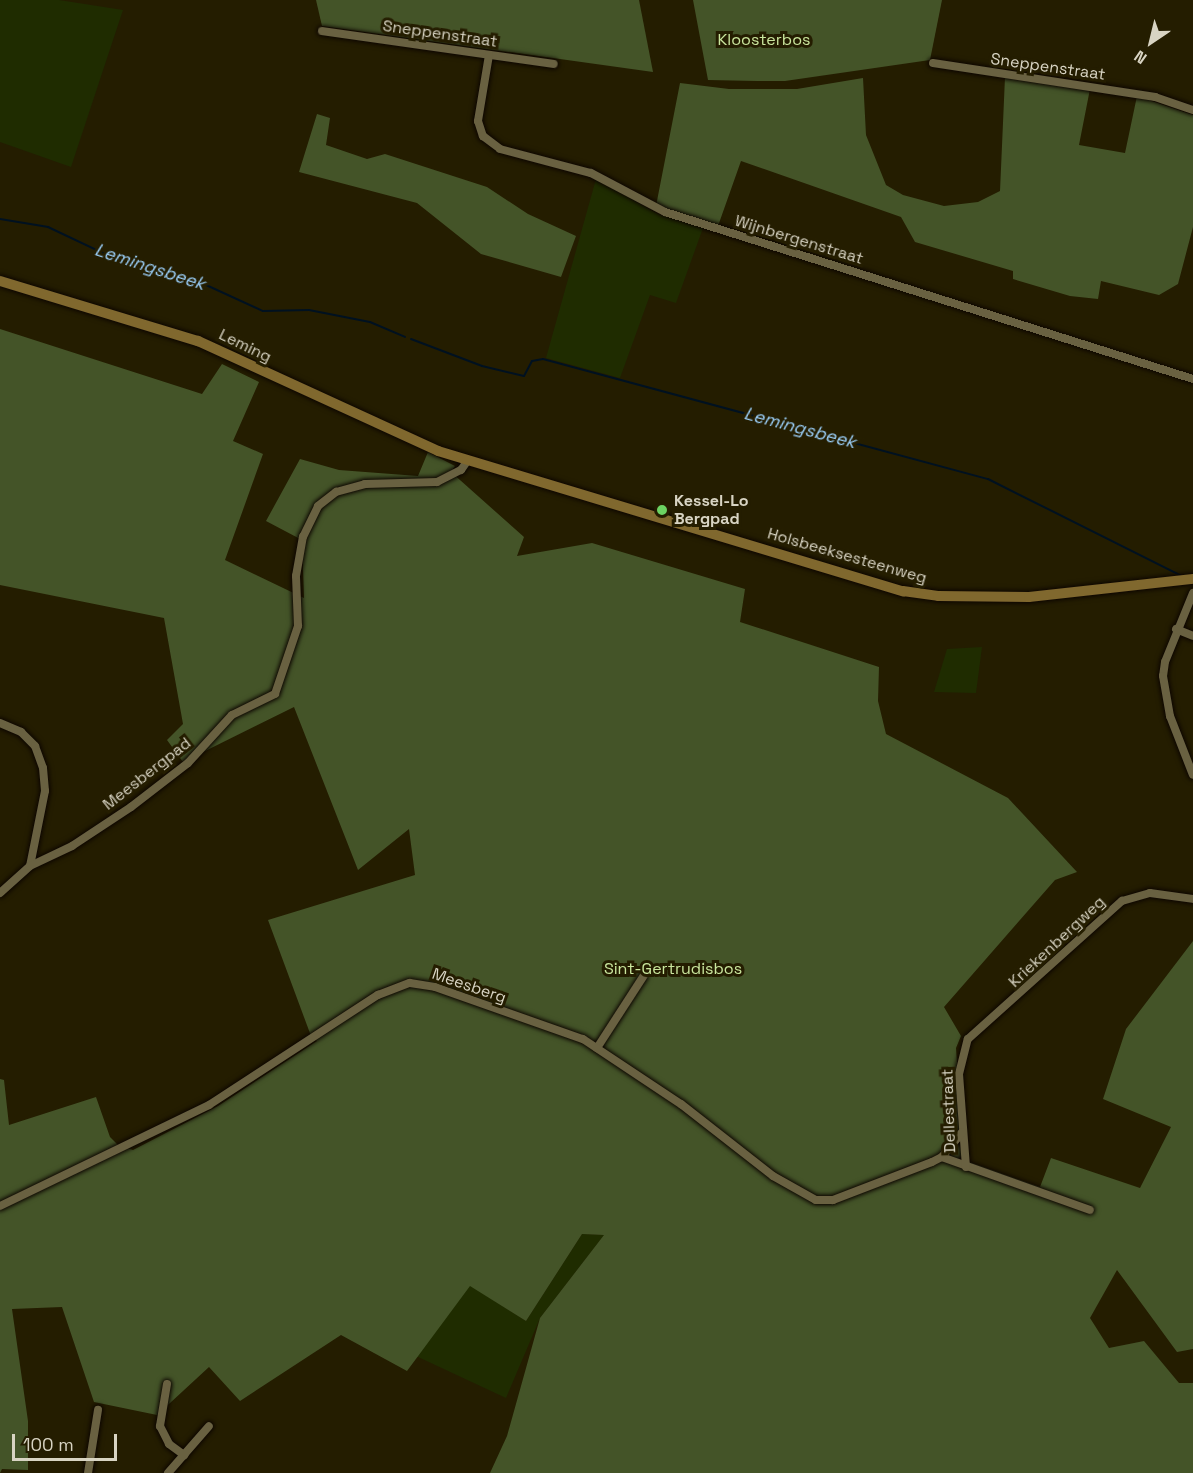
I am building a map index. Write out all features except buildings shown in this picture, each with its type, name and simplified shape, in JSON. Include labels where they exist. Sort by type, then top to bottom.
[{"type":"street","name":"Sneppenstraat","points":[[322,31],[554,64]]},
{"type":"street","name":"Wijnbergenstraat","points":[[489,55],[478,121],[483,136],[500,149],[591,174],[665,212],[1193,379]]},
{"type":"street","name":"Sneppenstraat","points":[[933,63],[1148,96],[1193,111]]},
{"type":"street","name":"Leming","points":[[0,281],[198,341],[342,409],[468,460]]},
{"type":"street","name":"Holsbeeksesteenweg","points":[[468,460],[920,595],[1029,597],[1193,580]]},
{"type":"street","name":"Meesbergpad","points":[[0,893],[30,866],[72,846],[131,807],[198,754],[232,715],[270,699],[282,681],[298,626],[296,576],[303,537],[318,506],[336,492],[365,484],[437,482],[461,470],[468,460]]},
{"type":"street","points":[[1193,593],[1164,662],[1163,690],[1193,776]]},
{"type":"street","points":[[1176,629],[1193,636]]},
{"type":"street","points":[[0,723],[21,732],[35,746],[44,768],[45,791],[30,866]]},
{"type":"street","name":"Kriekenbergweg","points":[[983,1028],[1122,901],[1144,893],[1193,899]]},
{"type":"street","points":[[597,1048],[644,977]]},
{"type":"street","name":"Meesberg","points":[[0,1206],[209,1105],[398,985],[435,987],[569,1033],[597,1048],[681,1104],[773,1176],[803,1196],[825,1201],[897,1177],[942,1157]]},
{"type":"street","name":"Dellestraat","points":[[966,1167],[962,1132],[962,1054],[968,1039],[983,1028]]},
{"type":"street","points":[[942,1157],[962,1132]]},
{"type":"street","name":"Dellestraat","points":[[942,1157],[1090,1210]]},
{"type":"street","points":[[166,1384],[160,1426],[169,1444],[184,1455]]},
{"type":"street","points":[[88,1473],[98,1410]]},
{"type":"street","points":[[168,1473],[209,1426]]},
{"type":"green space","points":[[0,0],[59,0],[123,10],[71,167],[0,142]]},
{"type":"green space","points":[[316,0],[639,0],[653,72],[322,26]]},
{"type":"green space","name":"Kloosterbos","points":[[693,0],[942,0],[930,60],[785,81],[757,81],[708,80]]},
{"type":"green space","points":[[1005,77],[1090,89],[1079,145],[1125,153],[1137,96],[1193,115],[1193,227],[1178,284],[1159,295],[1101,281],[1098,299],[1070,296],[1013,279],[1013,271],[915,242],[901,217],[741,161],[718,226],[656,206],[680,83],[729,89],[797,89],[863,78],[866,135],[886,185],[903,195],[944,206],[978,202],[1000,191]]},
{"type":"green space","points":[[317,114],[330,118],[326,145],[367,159],[385,154],[487,187],[528,214],[576,236],[561,277],[481,254],[417,203],[299,172]]},
{"type":"green space","points":[[596,179],[658,214],[703,228],[676,303],[650,295],[620,378],[546,358]]},
{"type":"green space","name":"Sint-Gertrudisbos","points":[[0,329],[202,394],[222,364],[259,382],[233,441],[263,454],[225,560],[304,598],[302,540],[266,521],[300,459],[339,470],[418,476],[428,452],[455,466],[451,472],[524,537],[517,556],[592,543],[745,589],[740,622],[879,667],[878,701],[886,734],[1008,798],[1077,872],[1055,880],[944,1007],[961,1036],[956,1048],[964,1160],[1040,1187],[1051,1158],[1140,1188],[1171,1127],[1103,1099],[1126,1029],[1193,941],[1193,1349],[1177,1352],[1117,1270],[1090,1318],[1109,1348],[1144,1341],[1179,1383],[1193,1383],[1193,1473],[490,1473],[507,1436],[540,1318],[604,1235],[582,1234],[526,1321],[470,1286],[407,1371],[341,1335],[240,1401],[209,1367],[157,1415],[94,1402],[62,1307],[12,1309],[28,1421],[28,1470],[2,1469],[0,1473],[0,1079],[4,1080],[9,1125],[96,1097],[110,1137],[118,1145],[133,1150],[218,1106],[317,1041],[311,1036],[268,920],[415,875],[409,829],[358,870],[294,707],[183,762],[167,740],[183,724],[164,618],[0,585]]},
{"type":"green space","points":[[982,647],[976,693],[934,692],[947,649]]},
{"type":"green space","points":[[582,1234],[604,1235],[540,1318],[506,1398],[416,1356],[470,1285],[526,1321]]},
{"type":"waterway","name":"Lemingsbeek","points":[[0,219],[48,227],[103,253],[193,279],[263,311],[309,310],[370,322],[405,337]]},
{"type":"waterway","name":"Lemingsbeek","points":[[411,339],[482,366],[524,376],[532,361],[543,359],[988,479],[1182,576]]},
{"type":"place","name":"Kessel-Lo Bergpad","points":[[662,510]]}]
